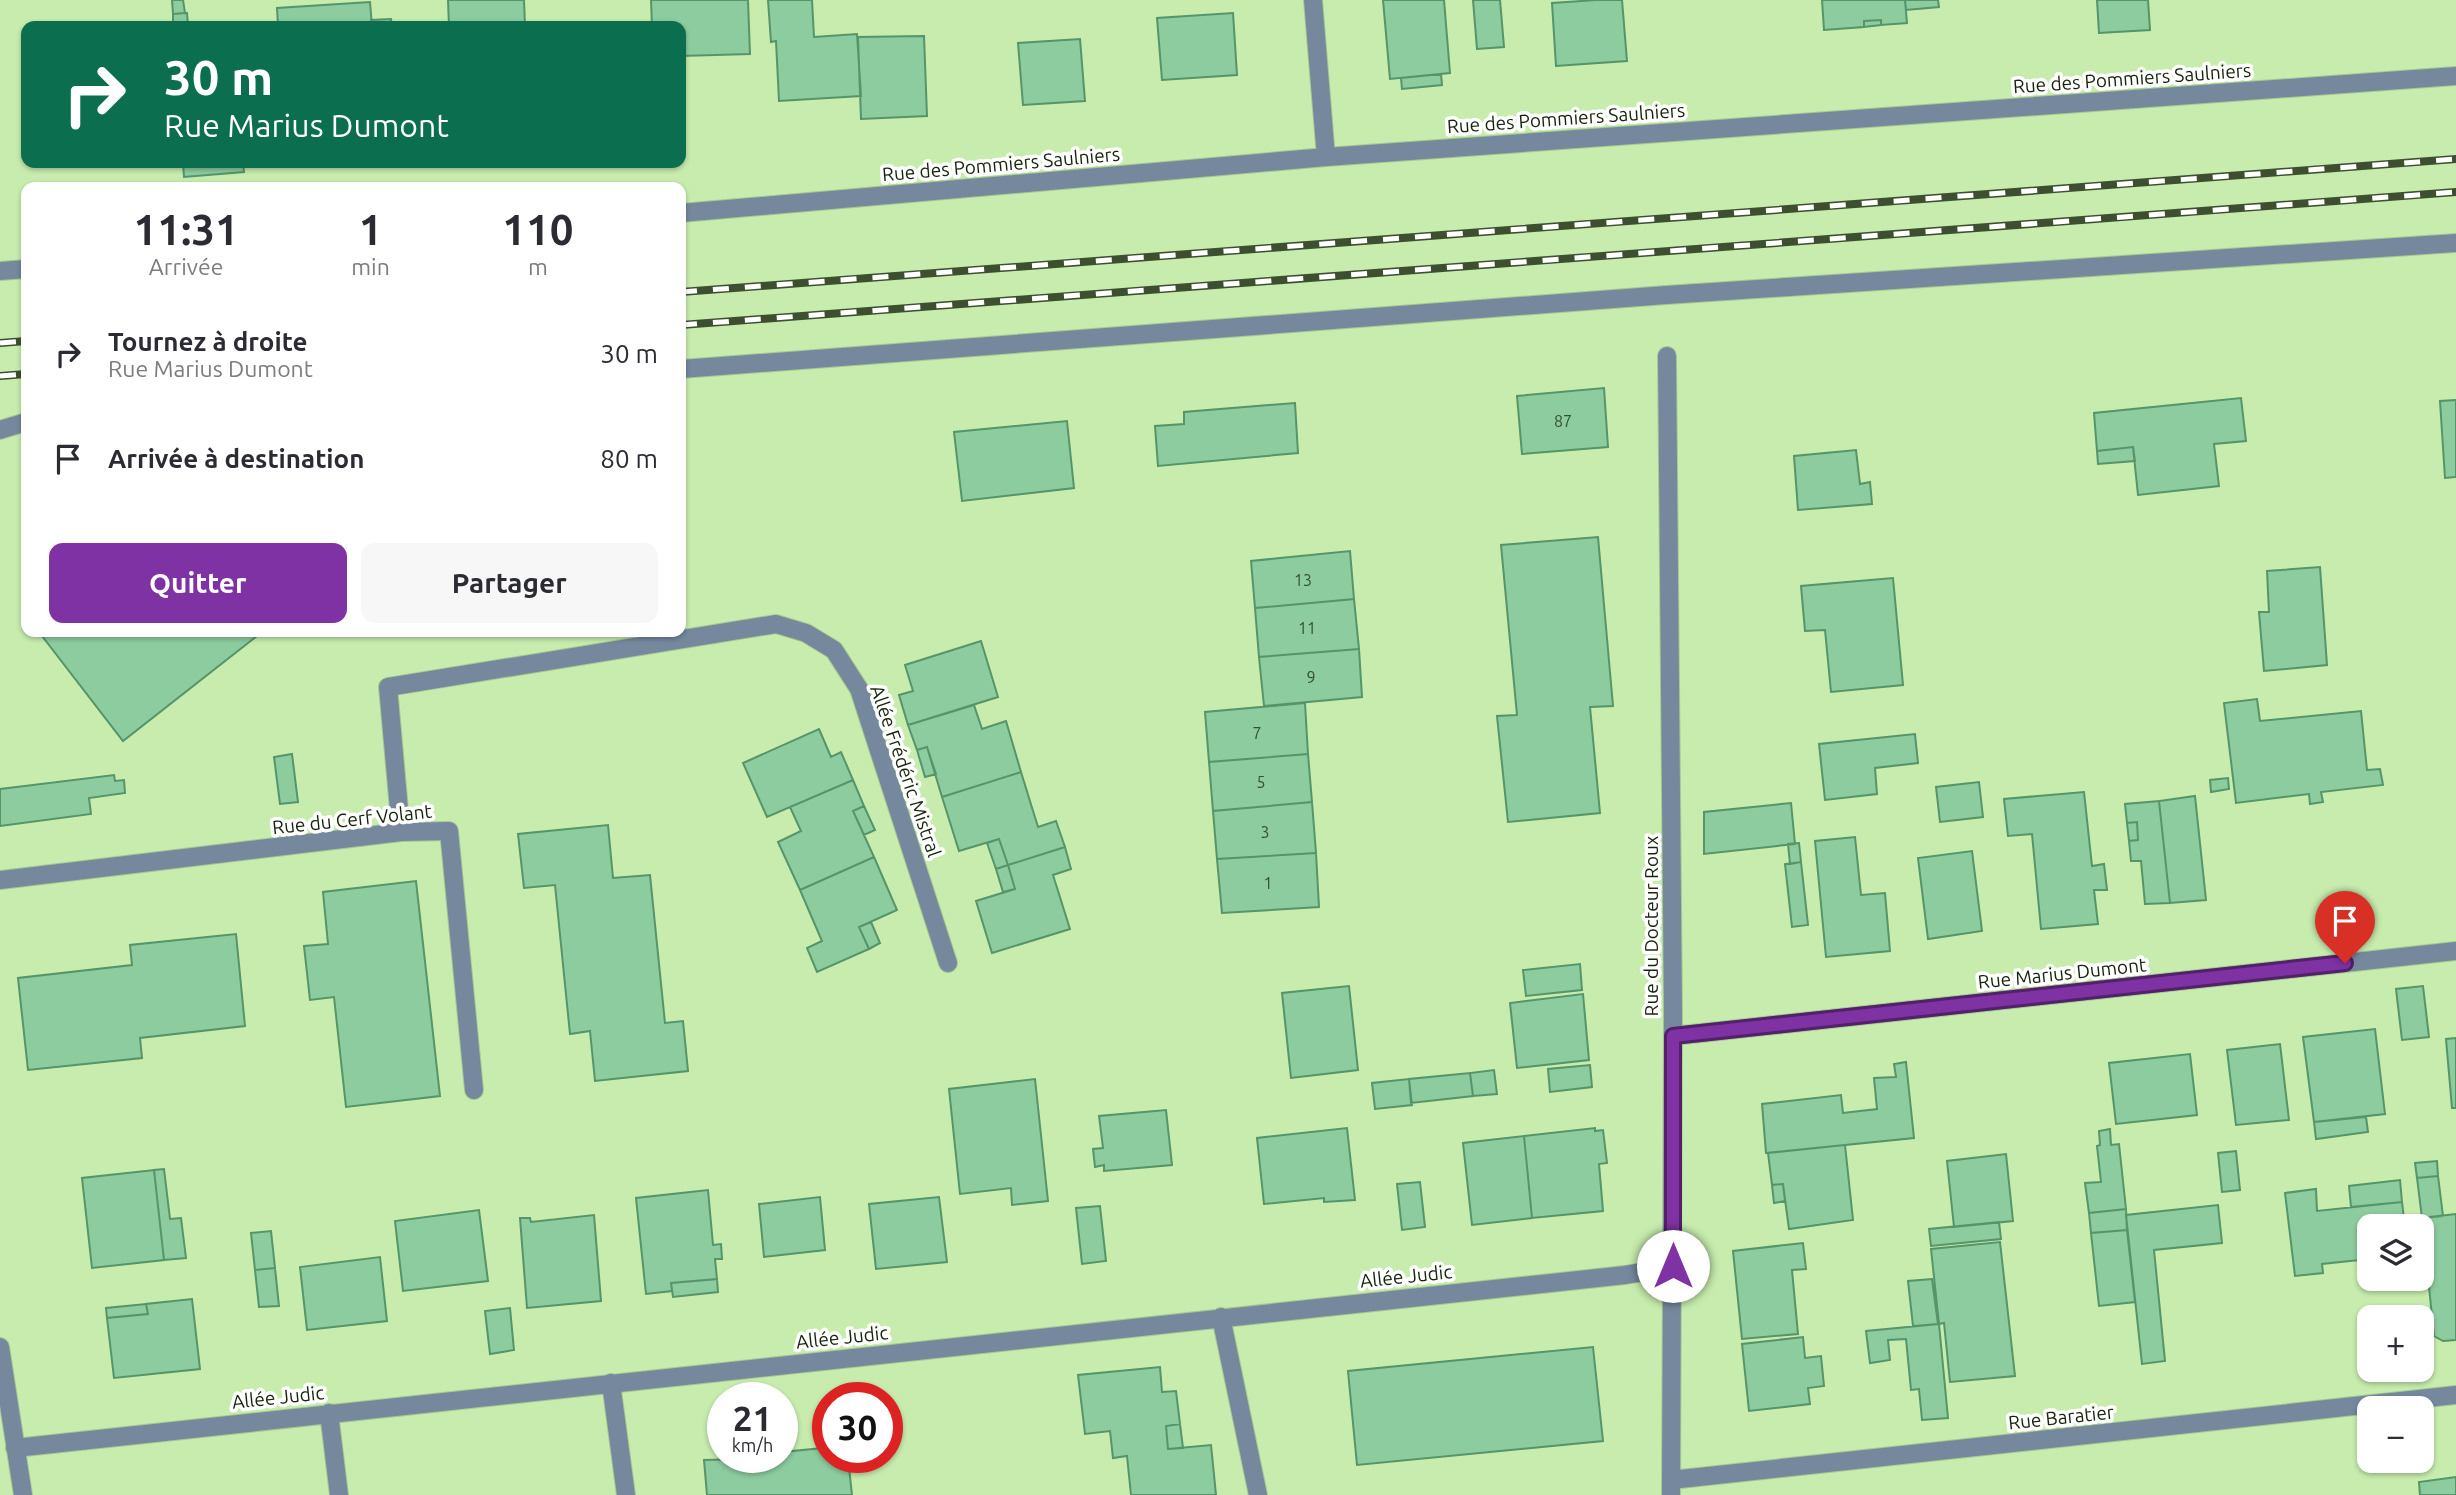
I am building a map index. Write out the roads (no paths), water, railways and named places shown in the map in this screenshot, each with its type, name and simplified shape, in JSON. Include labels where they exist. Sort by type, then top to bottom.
[{"type":"street","points":[[1313,0],[1326,157]]},
{"type":"street","name":"Rue des Pommiers Saulniers","points":[[686,213],[1326,157],[2456,76]]},
{"type":"street","points":[[686,369],[1666,295],[2456,243]]},
{"type":"street","points":[[0,271],[21,269]]},
{"type":"street","name":"Rue du Docteur Roux","points":[[1667,356],[1673,1036],[1671,1488]]},
{"type":"street","points":[[0,430],[21,424]]},
{"type":"street","name":"Allée Frédéric Mistral","points":[[401,832],[388,687],[776,624],[806,633],[834,650],[859,690],[948,962]]},
{"type":"street","name":"Rue du Cerf Volant","points":[[0,880],[401,832],[449,831],[474,1090]]},
{"type":"street","name":"Rue Marius Dumont","points":[[1673,1036],[2456,951]]},
{"type":"street","name":"Allée Judic","points":[[15,1448],[1625,1275],[1673,1266]]},
{"type":"street","points":[[1221,1317],[1258,1495]]},
{"type":"street","points":[[0,1347],[23,1495]]},
{"type":"street","points":[[611,1383],[626,1495]]},
{"type":"street","name":"Rue Baratier","points":[[1671,1488],[2456,1395]]},
{"type":"street","points":[[329,1413],[339,1495]]},
{"type":"railway","points":[[686,292],[2456,159]]},
{"type":"railway","points":[[686,325],[2456,192]]},
{"type":"railway","points":[[0,343],[21,341]]},
{"type":"railway","points":[[0,376],[21,374]]}]
